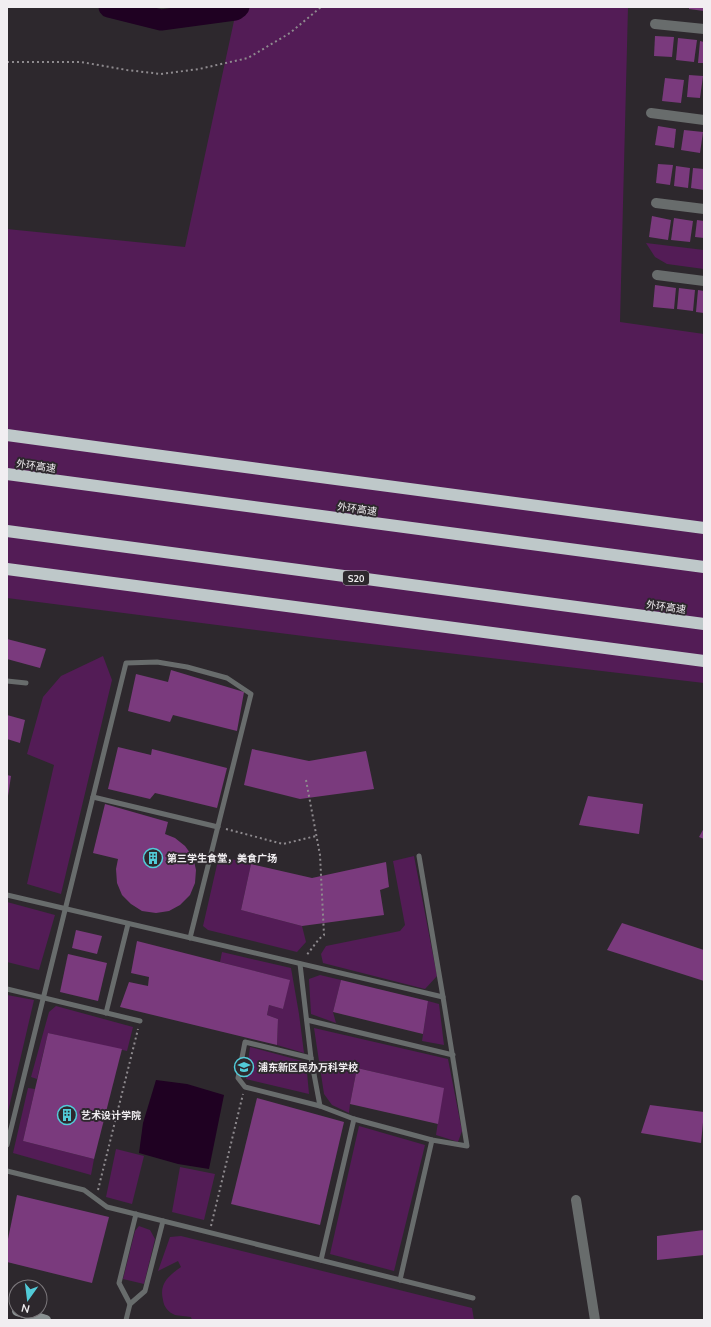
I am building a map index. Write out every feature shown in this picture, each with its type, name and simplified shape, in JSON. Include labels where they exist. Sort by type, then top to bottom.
[{"type":"highway","points":[[7,435],[704,528]]},
{"type":"highway","name":"外环高速","points":[[7,474],[704,567]]},
{"type":"highway","name":"外环高速","points":[[7,531],[704,624]]},
{"type":"highway","points":[[7,569],[704,661]]},
{"type":"street","points":[[655,24],[704,29]]},
{"type":"street","points":[[652,113],[704,120]]},
{"type":"street","points":[[656,202],[704,208]]},
{"type":"street","points":[[657,275],[704,281]]},
{"type":"street","points":[[576,1200],[595,1320]]},
{"type":"lane","points":[[7,1145],[126,663],[157,662],[187,667],[227,678],[251,694],[190,938]]},
{"type":"lane","points":[[7,681],[26,683]]},
{"type":"lane","points":[[93,797],[218,827]]},
{"type":"lane","points":[[311,1058],[245,1042],[238,1078],[245,1087],[320,1106],[354,1119],[432,1140],[467,1146],[419,856]]},
{"type":"lane","points":[[7,895],[443,997]]},
{"type":"lane","points":[[106,1013],[128,924]]},
{"type":"lane","points":[[300,964],[311,1058],[320,1106]]},
{"type":"lane","points":[[7,989],[140,1021]]},
{"type":"lane","points":[[306,1020],[453,1055]]},
{"type":"lane","points":[[321,1260],[354,1119]]},
{"type":"lane","points":[[400,1280],[432,1140]]},
{"type":"lane","points":[[7,1172],[84,1190],[107,1207],[473,1298]]},
{"type":"lane","points":[[130,1304],[119,1283],[136,1214]]},
{"type":"lane","points":[[126,1320],[130,1304],[145,1291],[163,1221]]},
{"type":"path","points":[[7,62],[81,62],[161,74],[199,69],[248,58],[290,33],[321,7]]},
{"type":"path","points":[[300,964],[324,935],[320,854],[306,780]]},
{"type":"path","points":[[218,827],[283,844],[316,836]]},
{"type":"path","points":[[95,1199],[140,1021]]},
{"type":"path","points":[[210,1233],[245,1087]]},
{"type":"shaded area","points":[[237,7],[628,7],[620,322],[704,334],[704,683],[319,638],[7,598],[7,229],[185,247]]},
{"type":"shaded area","points":[[646,243],[704,250],[704,269],[667,264],[655,257]]},
{"type":"shaded area","points":[[103,656],[112,680],[61,894],[27,884],[54,765],[27,754],[43,697],[61,676]]},
{"type":"shaded area","points":[[219,856],[251,864],[241,910],[302,926],[306,942],[297,952],[208,930],[203,926]]},
{"type":"shaded area","points":[[414,856],[437,976],[425,989],[323,963],[321,954],[326,946],[400,931],[405,925],[393,861]]},
{"type":"shaded area","points":[[7,902],[55,915],[39,970],[7,962]]},
{"type":"shaded area","points":[[222,952],[291,968],[304,1053],[277,1045],[278,1019],[267,1015],[269,1005],[283,1009],[289,980],[220,962]]},
{"type":"shaded area","points":[[320,975],[341,980],[333,1012],[336,1023],[311,1014],[309,979]]},
{"type":"shaded area","points":[[7,995],[34,1000],[7,1116]]},
{"type":"shaded area","points":[[428,1001],[439,1004],[444,1045],[422,1041]]},
{"type":"shaded area","points":[[56,1006],[133,1027],[127,1051],[48,1033],[37,1079],[31,1077],[49,1012]]},
{"type":"shaded area","points":[[314,1028],[448,1059],[462,1131],[458,1142],[436,1135],[443,1088],[357,1068],[349,1113],[332,1105],[324,1094]]},
{"type":"shaded area","points":[[250,1047],[306,1062],[309,1094],[246,1079]]},
{"type":"shaded area","points":[[156,1080],[187,1084],[224,1095],[209,1169],[178,1164],[139,1153],[143,1123]]},
{"type":"shaded area","points":[[28,1088],[35,1089],[23,1141],[94,1159],[91,1175],[13,1153]]},
{"type":"shaded area","points":[[359,1126],[425,1145],[394,1271],[330,1254]]},
{"type":"shaded area","points":[[116,1149],[144,1156],[132,1204],[106,1197]]},
{"type":"shaded area","points":[[180,1167],[215,1174],[204,1220],[172,1212]]},
{"type":"shaded area","points":[[139,1226],[150,1230],[155,1239],[144,1284],[123,1279],[135,1231]]},
{"type":"shaded area","points":[[181,1236],[472,1308],[474,1320],[192,1320],[191,1317],[173,1314],[168,1311],[164,1305],[162,1289],[169,1277],[181,1267],[178,1261],[158,1271],[170,1237]]},
{"type":"building","points":[[689,7],[704,7],[704,11],[689,9]]},
{"type":"building","points":[[655,36],[674,37],[672,57],[654,56]]},
{"type":"building","points":[[678,38],[697,40],[694,62],[676,60]]},
{"type":"building","points":[[700,41],[704,42],[704,63],[698,63]]},
{"type":"building","points":[[689,75],[703,76],[700,98],[687,97]]},
{"type":"building","points":[[665,78],[684,80],[681,103],[662,101]]},
{"type":"building","points":[[658,126],[676,129],[674,148],[655,145]]},
{"type":"building","points":[[684,130],[703,132],[700,153],[681,150]]},
{"type":"building","points":[[658,164],[673,165],[670,185],[656,183]]},
{"type":"building","points":[[676,166],[690,168],[688,188],[674,186]]},
{"type":"building","points":[[693,168],[704,169],[704,190],[691,188]]},
{"type":"building","points":[[652,216],[671,220],[668,240],[649,237]]},
{"type":"building","points":[[674,218],[693,221],[690,242],[671,240]]},
{"type":"building","points":[[697,220],[704,221],[704,238],[695,237]]},
{"type":"building","points":[[655,285],[676,288],[674,309],[653,307]]},
{"type":"building","points":[[679,288],[695,290],[693,311],[677,309]]},
{"type":"building","points":[[698,290],[704,291],[704,313],[696,312]]},
{"type":"building","points":[[7,639],[46,649],[40,668],[7,659]]},
{"type":"building","points":[[171,670],[244,692],[237,731],[173,715],[170,722],[128,711],[136,674],[168,682]]},
{"type":"building","points":[[7,715],[25,720],[20,743],[7,739]]},
{"type":"building","points":[[118,747],[151,755],[152,749],[227,768],[217,808],[155,793],[150,799],[108,789]]},
{"type":"building","points":[[252,749],[309,761],[366,751],[374,789],[300,799],[244,785]]},
{"type":"building","points":[[7,775],[11,776],[8,796],[7,795]]},
{"type":"building","points":[[588,796],[643,804],[639,834],[579,825]]},
{"type":"building","name":"第三学生食堂，美食广场","points":[[105,804],[168,822],[165,834],[175,838],[185,846],[193,857],[196,870],[195,883],[190,895],[180,905],[169,911],[156,913],[142,911],[131,904],[122,895],[117,883],[116,869],[118,859],[93,853]]},
{"type":"building","points":[[704,828],[704,839],[699,837]]},
{"type":"building","points":[[386,862],[389,887],[380,890],[384,915],[302,926],[241,910],[251,864],[312,878]]},
{"type":"building","points":[[622,923],[704,950],[704,981],[607,950]]},
{"type":"building","points":[[76,930],[102,936],[97,954],[72,948]]},
{"type":"building","points":[[137,941],[290,980],[283,1009],[269,1005],[267,1015],[278,1019],[277,1045],[120,1007],[129,982],[148,986],[149,977],[131,973]]},
{"type":"building","points":[[68,954],[107,963],[98,1001],[60,992]]},
{"type":"building","points":[[341,980],[428,1001],[423,1034],[333,1012]]},
{"type":"building","name":"艺术设计学院","points":[[48,1033],[122,1049],[94,1159],[23,1141]]},
{"type":"building","points":[[357,1068],[444,1088],[438,1124],[350,1104]]},
{"type":"building","points":[[257,1098],[344,1122],[320,1225],[231,1204]]},
{"type":"building","points":[[650,1105],[704,1112],[701,1143],[641,1133]]},
{"type":"building","points":[[17,1195],[109,1217],[92,1283],[7,1262],[7,1244]]},
{"type":"building","points":[[704,1230],[704,1255],[657,1260],[657,1236]]},
{"type":"waterway","points":[[109,7],[161,20],[235,10],[239,7]]},
{"type":"place","name":"第三学生食堂，美食广场","points":[[153,858]]},
{"type":"place","name":"浦东新区民办万科学校","points":[[244,1067]]},
{"type":"place","name":"艺术设计学院","points":[[67,1115]]}]
